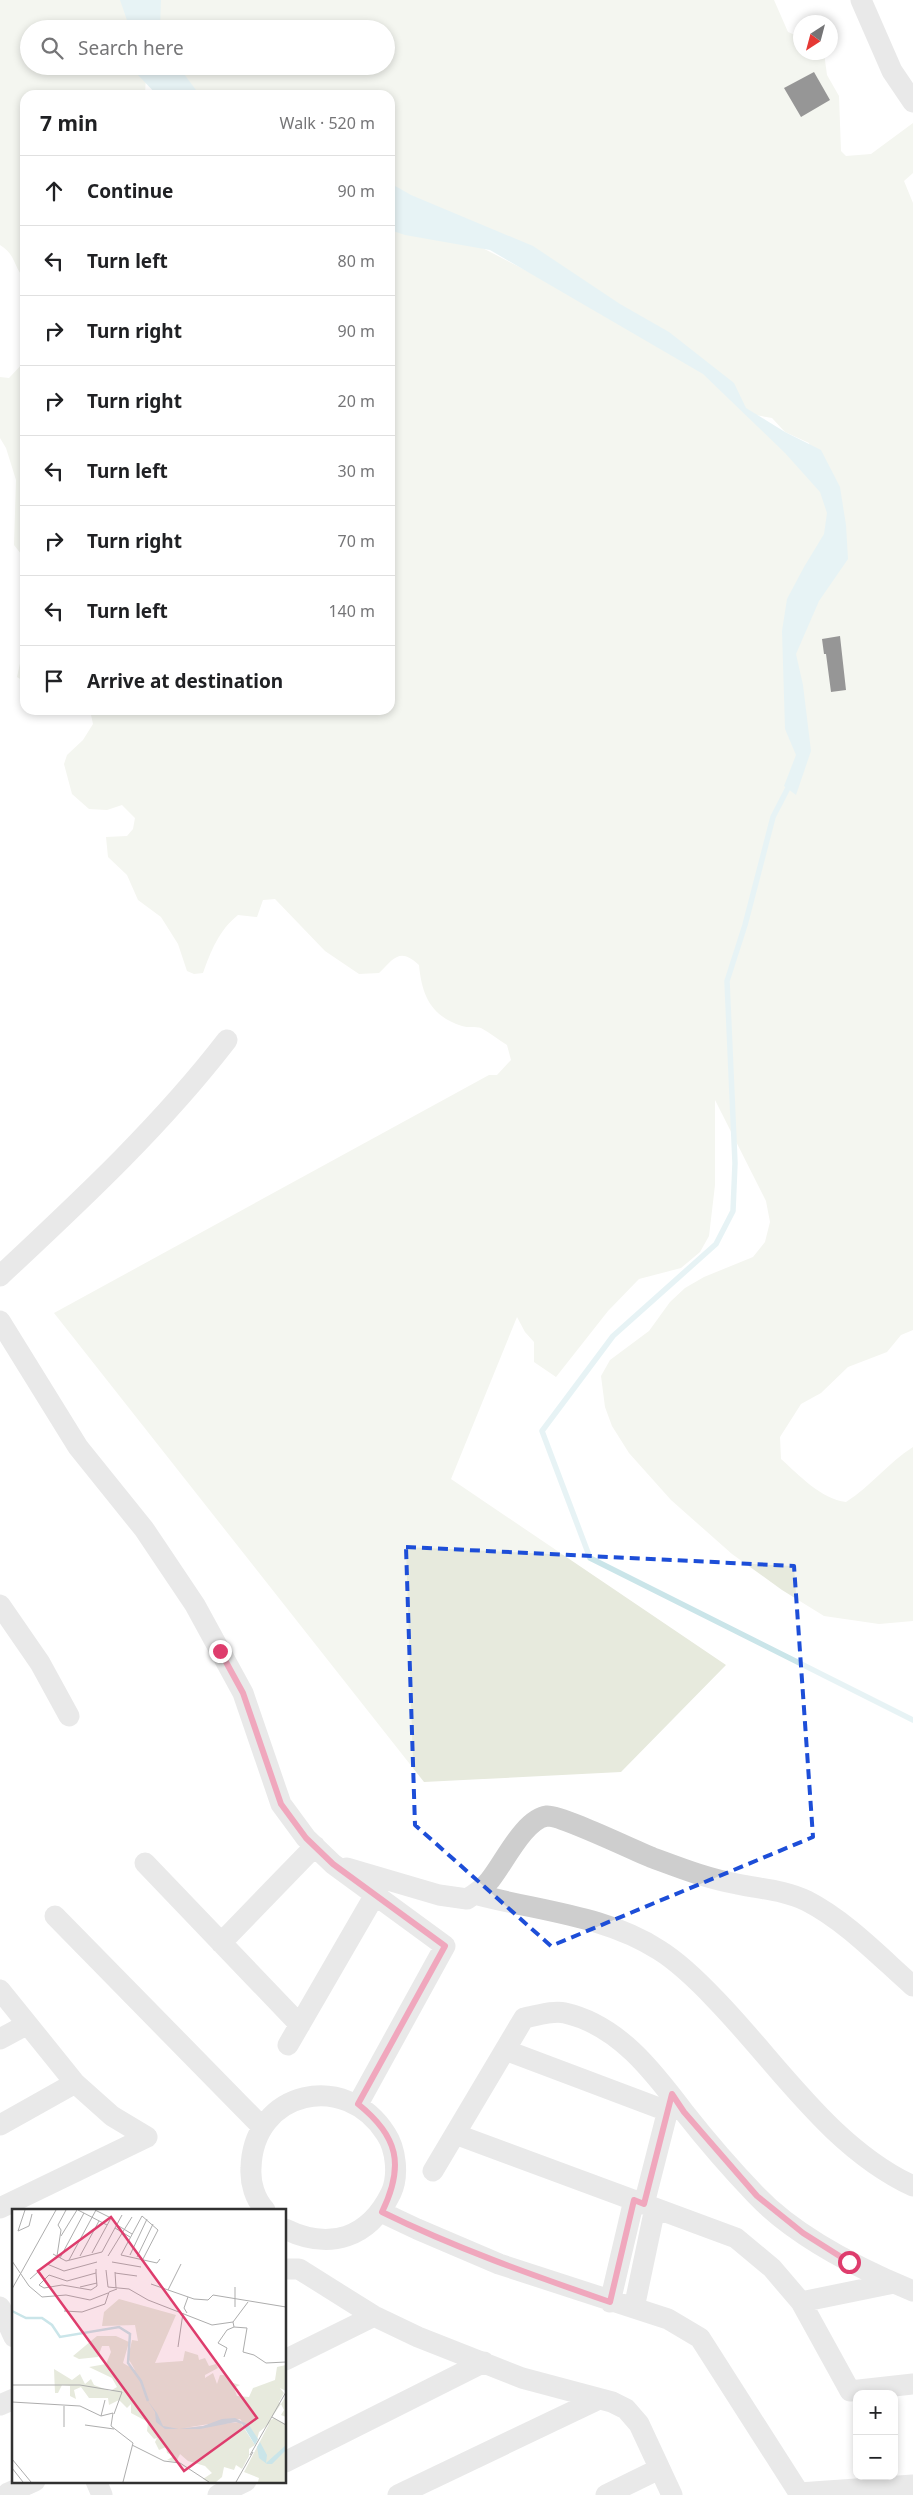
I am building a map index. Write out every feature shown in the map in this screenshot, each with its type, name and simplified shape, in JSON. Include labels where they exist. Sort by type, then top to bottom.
[{"type":"street","points":[[861,0],[892,71],[913,102]]},
{"type":"street","points":[[0,1276],[142,1139],[202,1073],[228,1040]]},
{"type":"street","points":[[0,1321],[78,1446],[144,1529],[195,1605],[243,1693],[281,1804],[306,1838],[333,1864],[445,1946],[358,2104]]},
{"type":"street","points":[[0,1605],[40,1662],[68,1716]]},
{"type":"street","points":[[333,1864],[455,1899],[467,1899],[476,1894],[490,1880],[526,1830],[536,1820],[548,1816],[566,1820],[613,1842],[701,1875],[735,1884],[787,1893],[805,1900],[824,1911],[913,1986]]},
{"type":"street","points":[[221,1943],[315,1846]]},
{"type":"street","points":[[145,1864],[300,2024]]},
{"type":"street","points":[[288,2045],[376,1894]]},
{"type":"street","points":[[476,1894],[611,1926],[640,1938],[661,1951],[694,1978],[727,2011],[830,2127],[892,2175],[913,2186]]},
{"type":"street","points":[[55,1916],[262,2127]]},
{"type":"street","points":[[0,1990],[26,2025],[75,2083],[112,2116],[146,2137],[0,2208]]},
{"type":"street","points":[[433,2171],[524,2018],[563,2012],[598,2023],[629,2048],[669,2102],[645,2204],[610,2302]]},
{"type":"street","points":[[0,2039],[26,2025]]},
{"type":"street","points":[[505,2050],[669,2102],[684,2112],[757,2196],[803,2233],[849,2262],[904,2287]]},
{"type":"street","points":[[0,2125],[75,2083]]},
{"type":"street","points":[[255,2208],[250,2178],[251,2152],[262,2127],[280,2108],[305,2097],[332,2096],[358,2104],[377,2120],[390,2140],[396,2165],[393,2190],[382,2212],[360,2231],[333,2240],[304,2238],[286,2229]]},
{"type":"street","points":[[455,2134],[736,2238],[772,2268],[801,2302],[850,2391],[913,2384]]},
{"type":"street","points":[[634,2308],[645,2204]]},
{"type":"street","points":[[382,2212],[417,2230],[499,2264],[610,2302],[668,2319],[700,2338],[799,2493],[913,2485]]},
{"type":"street","points":[[286,2269],[299,2269],[374,2316],[418,2336],[522,2378],[612,2402],[633,2416],[672,2495]]},
{"type":"street","points":[[801,2302],[904,2287]]},
{"type":"street","points":[[12,2301],[0,2306],[12,2333]]},
{"type":"street","points":[[286,2360],[374,2316]]},
{"type":"street","points":[[286,2461],[484,2362]]},
{"type":"street","points":[[398,2495],[599,2399]]},
{"type":"street","points":[[606,2495],[660,2469]]},
{"type":"street","points":[[7,2494],[33,2482]]},
{"type":"street","points":[[96,2482],[102,2495]]},
{"type":"street","points":[[218,2495],[244,2482]]},
{"type":"highlighted area","points":[[406,1547],[794,1566],[813,1837],[551,1946],[415,1825]]},
{"type":"shaded area","points":[[0,0],[136,0],[137,20],[20,20],[20,75],[146,75],[145,90],[20,90],[20,272],[12,257],[0,245]]},
{"type":"shaded area","points":[[154,0],[774,0],[788,32],[793,34],[793,60],[825,60],[827,75],[839,96],[841,151],[846,156],[871,154],[913,123],[913,173],[904,181],[913,203],[913,1330],[901,1335],[887,1352],[848,1367],[821,1393],[801,1404],[780,1437],[781,1459],[819,1491],[837,1500],[846,1502],[913,1447],[913,1621],[879,1624],[824,1616],[782,1590],[732,1554],[671,1500],[629,1453],[612,1426],[605,1407],[601,1376],[610,1360],[649,1331],[670,1302],[685,1288],[704,1277],[753,1257],[765,1242],[770,1222],[766,1201],[715,1100],[715,1185],[709,1236],[700,1252],[681,1268],[639,1279],[608,1311],[556,1377],[534,1362],[534,1342],[525,1332],[517,1317],[451,1479],[726,1665],[621,1772],[424,1782],[54,1313],[489,1075],[497,1075],[511,1060],[507,1045],[488,1032],[481,1028],[464,1027],[451,1022],[436,1010],[426,995],[420,976],[419,965],[412,960],[407,957],[398,957],[393,959],[379,973],[359,974],[325,951],[275,899],[263,900],[257,917],[238,915],[231,921],[216,941],[203,973],[194,974],[187,971],[178,944],[161,917],[138,900],[127,875],[108,857],[106,837],[127,836],[133,829],[135,818],[122,805],[107,810],[89,809],[72,794],[64,764],[67,755],[83,740],[93,724],[91,715],[395,715],[395,218],[465,239],[667,343],[395,197],[395,90],[194,90],[177,75],[395,75],[395,20],[153,20]],"holes":[[[750,414],[772,418],[785,432],[809,443],[813,462]]]},
{"type":"shaded area","points":[[20,366],[20,553],[14,545],[16,480],[6,448],[0,438],[0,377],[9,378]]},
{"type":"shaded area","points":[[20,664],[20,679],[17,677]]},
{"type":"water","points":[[120,0],[161,0],[160,20],[127,20]]},
{"type":"water","points":[[138,75],[185,75],[196,90],[152,90]]},
{"type":"water","points":[[395,186],[411,195],[533,246],[620,304],[669,332],[734,383],[746,408],[785,432],[821,450],[840,487],[846,525],[848,559],[819,601],[796,654],[803,685],[811,751],[796,795],[784,786],[796,755],[785,729],[782,631],[787,599],[824,534],[827,513],[820,492],[785,453],[703,374],[490,250],[395,232]]},
{"type":"building","points":[[814,72],[830,100],[801,117],[784,88]]},
{"type":"building","points":[[840,636],[846,690],[831,692],[822,639]]},
{"type":"waterway","points":[[790,784],[773,817],[745,925],[727,981],[735,1163],[733,1211],[716,1244],[613,1336],[542,1431],[590,1558],[913,1720]]},
{"type":"route","points":[[220,1651],[243,1693],[256,1728],[268,1771],[281,1804],[306,1838],[333,1864],[445,1946],[358,2104],[377,2120],[390,2140],[396,2165],[393,2190],[382,2212],[417,2230],[499,2264],[610,2302],[634,2200],[644,2204],[672,2094],[684,2112],[757,2196],[803,2233],[849,2262]]}]
